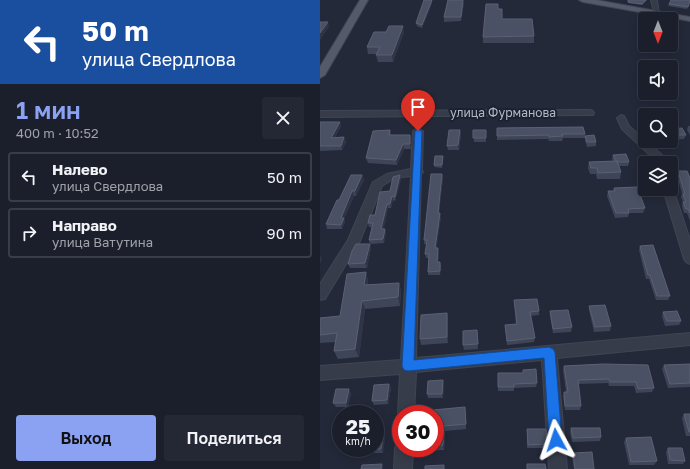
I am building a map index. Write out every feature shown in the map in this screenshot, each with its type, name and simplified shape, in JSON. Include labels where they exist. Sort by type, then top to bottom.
[{"type":"main road","points":[[320,75],[364,0]]},
{"type":"main road","points":[[583,0],[651,12]]},
{"type":"main road","points":[[678,17],[690,19]]},
{"type":"street","points":[[654,0],[657,12]]},
{"type":"street","name":"улица Фурманова","points":[[320,114],[590,112]]},
{"type":"street","points":[[621,118],[625,127],[657,156]]},
{"type":"street","points":[[406,405],[418,172],[418,131]]},
{"type":"street","points":[[320,295],[354,241],[377,184],[383,179],[394,174],[418,172]]},
{"type":"street","points":[[670,196],[690,259]]},
{"type":"street","points":[[320,373],[690,339]]},
{"type":"street","points":[[549,352],[558,469]]},
{"type":"street","points":[[403,469],[404,457]]},
{"type":"building","points":[[424,0],[432,0],[422,25],[416,23]]},
{"type":"building","points":[[448,0],[463,0],[461,17],[444,17]]},
{"type":"building","points":[[628,0],[646,0],[642,4],[628,2]]},
{"type":"building","points":[[671,0],[690,1],[688,7],[669,4]]},
{"type":"building","points":[[486,4],[498,4],[498,9],[502,9],[502,19],[532,19],[534,36],[483,37]]},
{"type":"building","points":[[320,22],[328,22],[320,33]]},
{"type":"building","points":[[389,26],[403,26],[392,55],[376,55],[380,47],[367,47],[374,32],[386,32]]},
{"type":"building","points":[[320,122],[340,122],[331,138],[344,137],[341,146],[320,146]]},
{"type":"building","points":[[583,127],[585,134],[562,134],[563,136],[549,137],[549,135],[497,136],[497,128]]},
{"type":"building","points":[[678,128],[682,128],[686,135],[678,135]]},
{"type":"building","points":[[390,130],[389,135],[410,135],[410,144],[403,144],[396,160],[366,158],[373,131]]},
{"type":"building","points":[[449,130],[460,130],[458,145],[447,146]]},
{"type":"building","points":[[473,130],[486,130],[486,138],[473,138]]},
{"type":"building","points":[[594,135],[596,142],[587,142],[585,136]]},
{"type":"building","points":[[626,154],[629,162],[618,162],[613,155]]},
{"type":"building","points":[[435,156],[443,156],[442,165],[434,165]]},
{"type":"building","points":[[617,161],[621,172],[598,173],[597,168],[591,168],[589,162]]},
{"type":"building","points":[[678,171],[687,171],[690,178],[690,213],[688,209],[686,209],[683,202],[686,202],[683,194],[685,194]]},
{"type":"building","points":[[431,174],[442,174],[438,213],[440,213],[435,248],[438,248],[437,262],[440,262],[440,271],[428,272],[429,254],[425,254],[427,240],[424,240]]},
{"type":"building","points":[[351,175],[362,175],[355,191],[352,191],[341,218],[344,218],[341,225],[326,224],[337,200],[339,200]]},
{"type":"building","points":[[400,175],[395,197],[392,196],[390,204],[387,204],[381,229],[385,229],[383,239],[369,240],[373,223],[368,223],[370,215],[375,215],[380,192],[390,191],[393,177]]},
{"type":"building","points":[[637,187],[638,196],[640,196],[645,208],[628,209],[629,213],[616,213],[608,191],[615,191],[614,188]]},
{"type":"building","points":[[356,244],[370,244],[365,263],[348,264],[352,251]]},
{"type":"building","points":[[653,245],[670,296],[657,296],[650,275],[648,275],[640,246]]},
{"type":"building","points":[[366,272],[364,285],[399,283],[398,297],[362,301],[355,349],[334,351],[337,333],[320,335],[320,318],[340,316],[347,274]]},
{"type":"building","points":[[537,299],[539,311],[530,312],[535,338],[507,341],[505,325],[517,324],[514,300]]},
{"type":"building","points":[[605,305],[611,326],[595,327],[589,306]]},
{"type":"building","points":[[568,310],[572,327],[553,329],[550,311]]},
{"type":"building","points":[[677,311],[681,321],[667,321],[663,312]]},
{"type":"building","points":[[447,313],[447,337],[420,339],[421,315]]},
{"type":"building","points":[[477,330],[478,344],[463,345],[463,331]]},
{"type":"building","points":[[603,364],[648,365],[654,388],[638,389],[636,382],[610,382],[609,379],[578,380],[581,406],[565,406],[564,392],[568,392],[564,366]]},
{"type":"building","points":[[690,364],[690,383],[670,384],[664,365]]},
{"type":"building","points":[[536,369],[537,383],[514,384],[514,387],[498,387],[498,373],[523,373],[523,370]]},
{"type":"building","points":[[443,380],[442,394],[427,394],[428,381]]},
{"type":"building","points":[[389,384],[387,400],[372,401],[374,385]]},
{"type":"building","points":[[336,389],[349,389],[346,403],[333,403]]},
{"type":"building","points":[[465,407],[466,424],[444,426],[444,409]]},
{"type":"building","points":[[684,414],[690,414],[690,432],[689,432]]},
{"type":"building","points":[[571,428],[600,428],[601,437],[573,438]]},
{"type":"building","points":[[527,429],[546,429],[547,444],[528,445]]},
{"type":"building","points":[[651,437],[657,461],[631,462],[626,438]]},
{"type":"building","points":[[668,448],[682,448],[685,461],[670,460]]},
{"type":"building","points":[[592,452],[594,469],[575,469],[573,453]]},
{"type":"building","points":[[382,464],[381,469],[361,469],[362,465]]},
{"type":"building","points":[[527,464],[545,464],[546,469],[527,469]]},
{"type":"building","points":[[444,465],[444,469],[425,469],[425,466]]},
{"type":"route","points":[[418,131],[418,172],[408,366],[549,352],[556,440]]}]
